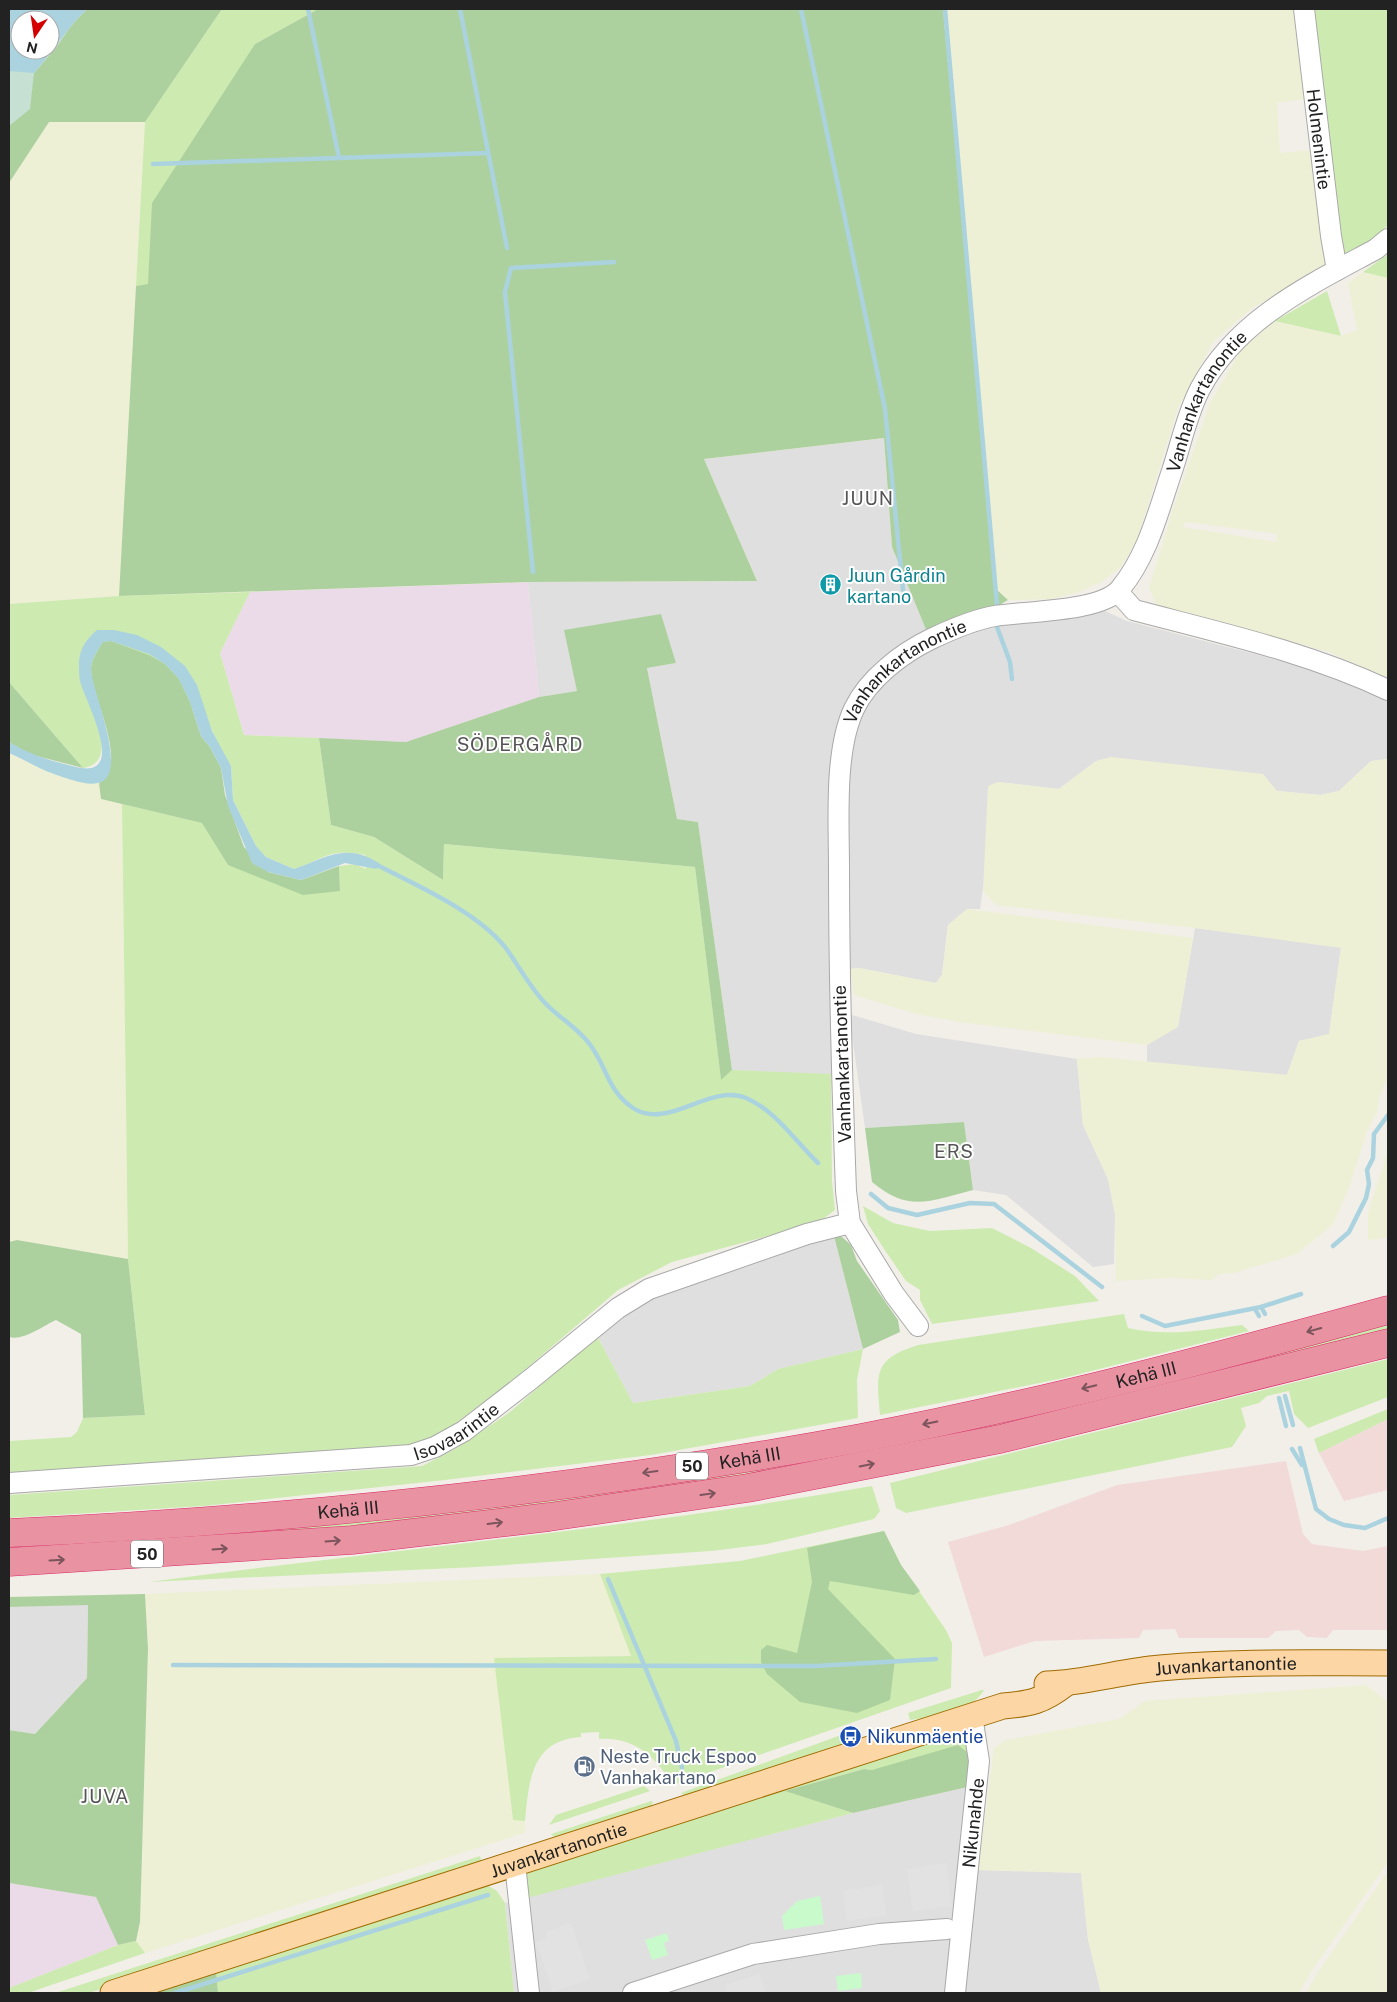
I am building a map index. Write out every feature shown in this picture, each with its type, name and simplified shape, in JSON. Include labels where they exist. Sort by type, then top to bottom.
[{"type":"highway","name":"Kehä III","points":[[9,1533],[90,1529],[339,1510],[527,1490],[741,1458],[864,1437],[987,1411],[1175,1366],[1388,1310]]},
{"type":"highway","name":"Kehä III","points":[[9,1562],[352,1540],[549,1517],[748,1488],[1000,1439],[1388,1343]]},
{"type":"main road","name":"Juvankartanontie","points":[[113,1993],[1003,1706],[1026,1690],[1043,1684],[1065,1684],[1126,1672],[1210,1664],[1388,1663]]},
{"type":"street","name":"Holmenintie","points":[[1304,9],[1331,236],[1337,270]]},
{"type":"street","name":"Vanhankartanontie","points":[[918,1326],[894,1294],[850,1223],[846,1190],[839,990],[839,805],[843,740],[854,709],[871,683],[900,659],[930,639],[991,617],[1092,605],[1118,592],[1145,553],[1198,392],[1212,367],[1254,321],[1337,270],[1376,249],[1388,239]]},
{"type":"street","points":[[1118,592],[1134,610],[1282,649],[1325,663],[1388,690]]},
{"type":"street","name":"Isovaarintie","points":[[9,1483],[411,1455],[435,1447],[464,1431],[618,1308],[649,1288],[807,1234],[850,1223]]},
{"type":"street","name":"Nikunahde","points":[[955,1993],[954,1929],[979,1762],[972,1716]]},
{"type":"street","points":[[515,1864],[529,1993]]},
{"type":"street","points":[[633,1993],[761,1952],[879,1934],[954,1929]]},
{"type":"shaded area","points":[[884,438],[892,547],[930,639],[1092,605],[1127,621],[1324,672],[1373,692],[1388,701],[1388,759],[1371,761],[1339,791],[1320,795],[1277,791],[1096,761],[1059,789],[998,782],[980,909],[967,909],[948,925],[942,975],[936,983],[859,968],[850,969],[840,816],[842,1076],[732,1070],[698,822],[677,819],[647,668],[676,663],[661,615],[577,691],[539,697],[528,582],[757,581],[704,459]]},
{"type":"shaded area","points":[[528,582],[539,697],[406,742],[244,735],[220,653],[250,592]]},
{"type":"shaded area","points":[[1195,928],[1341,947],[1329,1035],[1299,1041],[1287,1075],[1147,1063],[1147,1045],[1178,1026]]},
{"type":"shaded area","points":[[849,1014],[916,1034],[1077,1059],[1083,1125],[1108,1179],[1115,1214],[1114,1264],[1093,1267],[1006,1195],[973,1190],[964,1122],[865,1128]]},
{"type":"shaded area","points":[[832,1228],[863,1349],[778,1369],[750,1386],[633,1403],[597,1336],[647,1297]]},
{"type":"shaded area","points":[[1388,1419],[1388,1490],[1344,1501],[1319,1453]]},
{"type":"shaded area","points":[[1286,1461],[1303,1534],[1312,1544],[1363,1551],[1388,1546],[1388,1630],[1333,1630],[1327,1638],[1307,1637],[1299,1630],[1276,1631],[1268,1638],[1179,1638],[1175,1629],[1143,1630],[1139,1638],[1035,1641],[984,1657],[948,1542],[1009,1525],[1117,1485]]},
{"type":"shaded area","points":[[88,1604],[87,1678],[35,1734],[9,1730],[9,1607]]},
{"type":"shaded area","points":[[972,1786],[970,1849],[978,1870],[1081,1873],[1088,1939],[1101,1993],[514,1993],[505,1903],[853,1813]]},
{"type":"shaded area","points":[[946,1863],[952,1906],[913,1911],[907,1869]]},
{"type":"shaded area","points":[[9,1883],[96,1897],[118,1945],[9,1988]]},
{"type":"shaded area","points":[[882,1885],[886,1915],[847,1921],[843,1891]]},
{"type":"shaded area","points":[[571,1923],[590,1979],[553,1992],[536,1942],[547,1938],[545,1932]]},
{"type":"shaded area","points":[[760,1974],[766,1993],[727,1993],[724,1985]]},
{"type":"green space","points":[[9,9],[87,9],[75,20],[60,42],[60,10],[10,10],[10,60],[45,60],[34,73],[30,109],[9,126]]},
{"type":"green space","points":[[87,9],[222,9],[145,122],[49,122],[9,183],[9,71],[34,73],[44,60],[60,60],[60,40]]},
{"type":"green space","points":[[222,9],[318,9],[255,44],[150,272],[148,285],[136,286],[145,122]]},
{"type":"green space","points":[[318,9],[1295,9],[1306,99],[1277,103],[1280,153],[1311,150],[1326,267],[1252,308],[1213,342],[1178,408],[1137,540],[1121,567],[1100,583],[1076,593],[1051,599],[1008,600],[997,589],[973,339],[884,438],[704,459],[757,581],[528,582],[119,596],[9,604],[9,183],[49,122],[145,122],[136,285]]},
{"type":"green space","points":[[318,9],[943,9],[996,589],[1008,600],[993,609],[927,632],[892,547],[884,438],[704,459],[757,581],[528,582],[119,596],[136,286],[148,284],[152,203],[255,44]]},
{"type":"green space","points":[[1306,9],[1388,9],[1388,225],[1370,243],[1349,257],[1340,253]]},
{"type":"green space","points":[[1388,254],[1388,278],[1363,272]]},
{"type":"green space","points":[[1363,272],[1388,278],[1388,678],[1326,651],[1157,606],[1149,588],[1174,506],[1210,403],[1241,350],[1275,321],[1341,336],[1357,330],[1348,283]],"holes":[[[1185,522],[1277,534],[1277,542],[1183,527]]]},
{"type":"green space","points":[[1327,291],[1341,336],[1275,321]]},
{"type":"green space","points":[[250,592],[220,653],[244,735],[319,738],[331,825],[374,837],[443,880],[444,844],[695,867],[721,1079],[732,1070],[831,1074],[832,1181],[835,1210],[819,1222],[672,1262],[618,1290],[526,1369],[433,1440],[406,1446],[9,1477],[9,1441],[71,1437],[77,1432],[83,1418],[145,1415],[128,1259],[122,804],[203,823],[228,865],[340,891],[339,866],[355,864],[366,869],[365,855],[353,853],[335,853],[294,869],[266,857],[256,846],[233,800],[231,766],[222,753],[204,712],[80,681],[100,731],[102,744],[100,756],[94,764],[83,768],[9,682],[9,604],[119,596]]},
{"type":"green space","points":[[661,614],[676,663],[647,668],[677,819],[698,822],[732,1070],[721,1080],[695,867],[444,844],[443,880],[374,837],[331,825],[319,738],[406,742],[539,697],[577,691],[564,630]]},
{"type":"green space","points":[[111,641],[149,655],[165,664],[179,679],[190,702],[201,736],[210,747],[221,768],[225,795],[244,847],[268,872],[301,880],[339,866],[340,891],[303,895],[228,865],[202,823],[101,799],[99,783],[108,774],[111,761],[110,746],[93,683],[91,666],[103,642]]},
{"type":"green space","points":[[9,682],[83,768],[29,754],[9,742]]},
{"type":"green space","points":[[9,753],[51,773],[89,783],[99,783],[101,799],[122,804],[128,1259],[18,1240],[9,1242]]},
{"type":"green space","points":[[1111,757],[1263,774],[1277,791],[1320,795],[1339,791],[1371,761],[1388,759],[1388,1076],[1379,1097],[1377,1112],[1366,1134],[1350,1185],[1333,1224],[1297,1254],[1234,1273],[1219,1274],[1212,1280],[1170,1278],[1116,1281],[1115,1214],[1108,1179],[1083,1125],[1077,1059],[1099,1057],[1287,1075],[1299,1041],[1329,1034],[1341,948],[1195,928],[996,905],[983,891],[988,786],[998,782],[1059,789],[1096,761]]},
{"type":"green space","points":[[967,909],[1193,938],[1178,1027],[1147,1045],[966,1023],[916,1014],[854,995],[850,969],[859,968],[936,983],[942,975],[948,925]]},
{"type":"green space","points":[[964,1122],[973,1190],[920,1202],[897,1198],[872,1182],[865,1128]]},
{"type":"green space","points":[[1388,1151],[1388,1238],[1368,1240],[1368,1213]]},
{"type":"green space","points":[[863,1206],[893,1223],[930,1231],[992,1228],[1031,1248],[1075,1276],[1099,1301],[932,1324],[920,1300],[920,1290],[906,1281],[886,1252],[868,1224]]},
{"type":"green space","points":[[834,1236],[842,1237],[851,1245],[857,1261],[898,1320],[900,1332],[863,1349]]},
{"type":"green space","points":[[17,1240],[128,1259],[145,1415],[83,1418],[81,1334],[56,1320],[27,1335],[15,1338],[9,1337],[9,1242]]},
{"type":"green space","points":[[1124,1314],[1128,1328],[1142,1331],[1185,1332],[1242,1325],[1249,1331],[1064,1378],[880,1415],[878,1388],[881,1369],[893,1356],[904,1350],[918,1345]]},
{"type":"green space","points":[[1388,1323],[1388,1330],[1180,1384],[930,1442],[671,1488],[411,1523],[9,1554],[9,1545],[413,1514]]},
{"type":"green space","points":[[597,1336],[633,1403],[750,1386],[778,1369],[863,1349],[857,1380],[858,1418],[651,1455],[445,1480],[204,1506],[9,1518],[9,1495],[422,1466],[457,1448],[510,1412]]},
{"type":"green space","points":[[1388,1359],[1388,1397],[1308,1428],[1294,1414],[1289,1391],[1267,1396],[1259,1403],[1241,1408],[1246,1426],[1232,1447],[906,1513],[896,1508],[890,1483]]},
{"type":"green space","points":[[1388,1409],[1388,1419],[1319,1453],[1314,1439]]},
{"type":"green space","points":[[872,1486],[880,1511],[874,1519],[767,1544],[711,1551],[476,1567],[149,1582],[692,1514]]},
{"type":"green space","points":[[884,1531],[901,1565],[946,1630],[952,1643],[951,1688],[673,1785],[659,1766],[634,1745],[624,1741],[599,1739],[599,1732],[581,1733],[581,1737],[564,1740],[542,1754],[531,1778],[525,1821],[513,1820],[494,1658],[631,1656],[600,1574],[740,1561]]},
{"type":"green space","points":[[884,1531],[901,1565],[920,1591],[914,1595],[830,1581],[828,1589],[895,1659],[890,1700],[857,1713],[800,1702],[767,1674],[761,1662],[761,1650],[767,1645],[797,1653],[812,1582],[807,1548]]},
{"type":"green space","points":[[600,1574],[631,1656],[495,1658],[513,1819],[525,1821],[525,1833],[145,1953],[136,1941],[140,1922],[148,1649],[145,1594]]},
{"type":"green space","points":[[145,1594],[148,1649],[140,1922],[136,1941],[118,1945],[96,1897],[9,1883],[9,1730],[35,1734],[87,1678],[88,1605],[9,1607],[9,1597]]},
{"type":"green space","points":[[1366,1685],[1388,1702],[1388,1862],[1311,1972],[1299,1993],[1101,1993],[1088,1939],[1081,1873],[978,1870],[994,1748],[1006,1740],[1119,1719],[1145,1701]]},
{"type":"green space","points":[[984,1690],[970,1705],[952,1713],[910,1720],[908,1713]]},
{"type":"green space","points":[[954,1733],[965,1738],[972,1756],[872,1770],[864,1769],[786,1791],[853,1813],[523,1899],[521,1885],[527,1870]]},
{"type":"green space","points":[[841,1735],[845,1736],[846,1741],[824,1756],[685,1796],[681,1793]]},
{"type":"green space","points":[[958,1745],[972,1756],[972,1786],[853,1813],[785,1791],[864,1769],[872,1770]]},
{"type":"green space","points":[[644,1786],[650,1791],[549,1825],[556,1815]]},
{"type":"green space","points":[[651,1801],[653,1802],[650,1809],[556,1839],[551,1834]]},
{"type":"green space","points":[[480,1856],[483,1865],[89,1993],[55,1993]]},
{"type":"green space","points":[[1388,1871],[1388,1993],[1306,1993],[1318,1972]]},
{"type":"green space","points":[[485,1884],[497,1891],[505,1903],[514,1993],[218,1993],[216,1969]]},
{"type":"green space","points":[[820,1896],[824,1924],[784,1930],[782,1916],[797,1901]]},
{"type":"green space","points":[[667,1933],[669,1941],[664,1943],[668,1955],[652,1960],[645,1940]]},
{"type":"green space","points":[[136,1941],[145,1953],[28,1993],[9,1993],[9,1988],[118,1945]]},
{"type":"green space","points":[[216,1969],[218,1993],[152,1993]]},
{"type":"green space","points":[[861,1973],[862,1988],[838,1991],[836,1976]]},
{"type":"water","points":[[9,9],[87,9],[60,40],[60,10],[10,10],[10,60],[44,60],[34,73],[9,71]]},
{"type":"water","points":[[97,630],[114,630],[137,635],[161,647],[185,666],[197,685],[212,731],[231,766],[233,800],[256,846],[266,857],[294,869],[326,857],[346,853],[367,857],[379,863],[379,866],[376,869],[345,863],[301,880],[268,872],[252,863],[228,806],[221,768],[210,747],[201,736],[190,702],[179,679],[165,664],[149,654],[111,641],[103,642],[91,665],[110,749],[111,765],[107,777],[93,784],[76,781],[48,772],[9,753],[9,742],[33,754],[76,767],[92,768],[100,762],[102,750],[100,736],[80,681],[79,669],[82,648]]},
{"type":"waterway","points":[[308,9],[339,158]]},
{"type":"waterway","points":[[460,9],[507,248]]},
{"type":"waterway","points":[[801,9],[885,409],[903,590]]},
{"type":"waterway","points":[[945,9],[997,605]]},
{"type":"waterway","points":[[153,164],[488,153]]},
{"type":"waterway","points":[[533,572],[505,292],[511,268],[614,262]]},
{"type":"waterway","points":[[997,627],[1010,662],[1012,679]]},
{"type":"waterway","points":[[375,864],[462,910],[493,934],[505,947],[541,998],[587,1040],[613,1087],[633,1108],[646,1114],[660,1114],[718,1096],[732,1095],[746,1098],[776,1118],[818,1163]]},
{"type":"waterway","points":[[1333,1246],[1349,1232],[1366,1198],[1369,1184],[1367,1170],[1373,1158],[1374,1134],[1388,1115]]},
{"type":"waterway","points":[[871,1194],[888,1208],[917,1215],[970,1203],[994,1204],[1102,1287]]},
{"type":"waterway","points":[[1261,1307],[1301,1294]]},
{"type":"waterway","points":[[1142,1316],[1165,1326],[1261,1307],[1265,1314]]},
{"type":"waterway","points":[[1255,1309],[1259,1316]]},
{"type":"waterway","points":[[1285,1396],[1293,1425]]},
{"type":"waterway","points":[[1279,1398],[1286,1426]]},
{"type":"waterway","points":[[1300,1448],[1316,1509],[1329,1519],[1344,1525],[1365,1528],[1388,1518]]},
{"type":"waterway","points":[[1292,1449],[1302,1465]]},
{"type":"waterway","points":[[608,1579],[676,1741],[682,1768]]},
{"type":"waterway","points":[[173,1665],[816,1666],[936,1659]]},
{"type":"waterway","points":[[175,1993],[488,1895]]},
{"type":"place","name":"Juun Gårdin kartano","points":[[831,585]]},
{"type":"place","name":"Nikunmäentie","points":[[851,1736]]},
{"type":"place","name":"Neste Truck Espoo Vanhakartano","points":[[584,1766]]},
{"type":"district","name":"JUUN","points":[[868,498]]},
{"type":"district","name":"SÖDERGÅRD","points":[[520,744]]},
{"type":"district","name":"ERS","points":[[954,1151]]},
{"type":"district","name":"JUVA","points":[[105,1796]]}]
